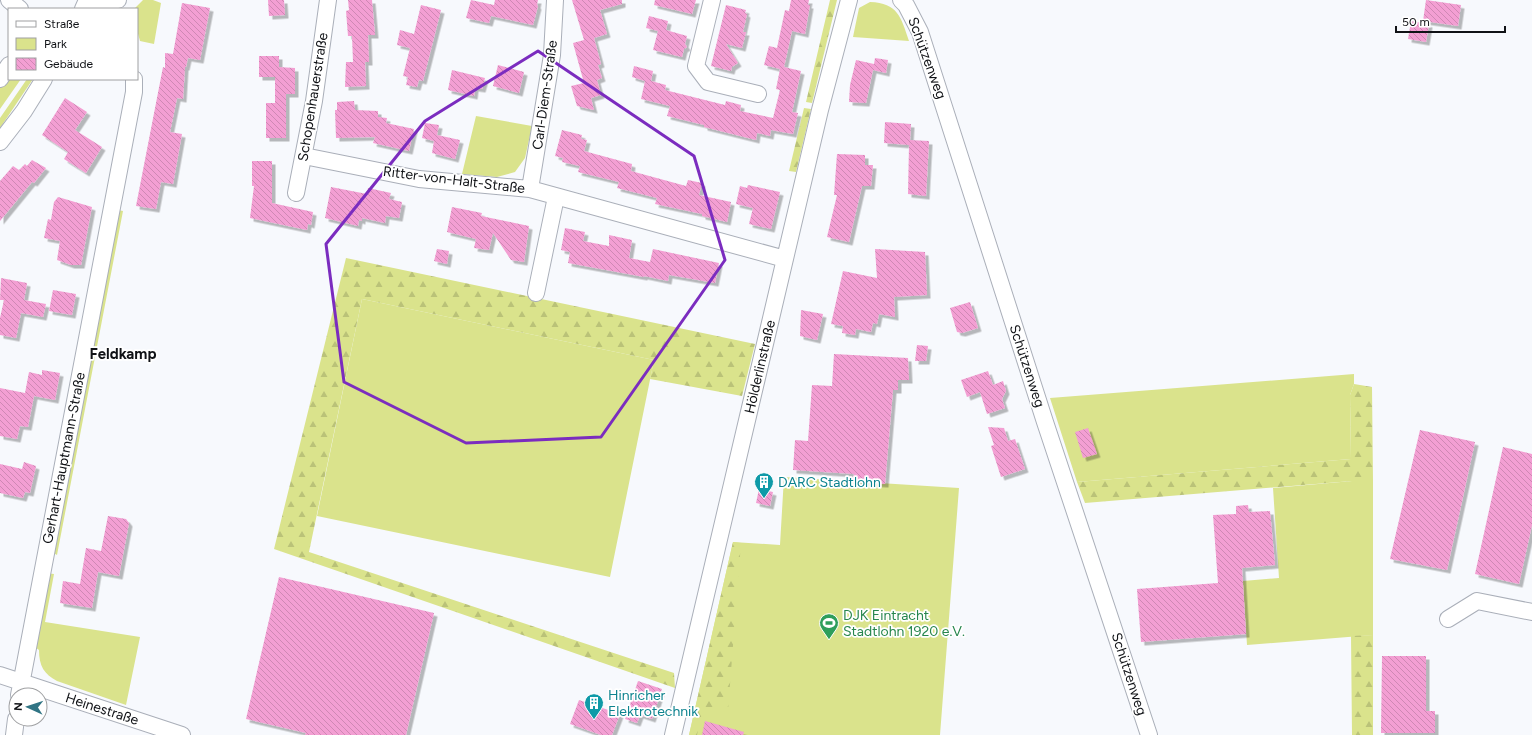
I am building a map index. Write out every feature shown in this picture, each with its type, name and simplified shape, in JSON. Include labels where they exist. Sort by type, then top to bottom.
[{"type":"street","points":[[9,0],[19,8]]},
{"type":"street","points":[[93,0],[102,3],[118,3]]},
{"type":"street","name":"Schopenhauerstraße","points":[[296,193],[314,101],[328,0]]},
{"type":"street","name":"Carl-Diem-Straße","points":[[530,189],[552,55],[555,0]]},
{"type":"street","points":[[712,0],[696,66],[708,82],[758,94]]},
{"type":"street","name":"Hölderlinstraße","points":[[673,735],[820,110],[849,0]]},
{"type":"street","name":"Schützenweg","points":[[901,0],[906,5],[920,32],[1045,422],[1149,735]]},
{"type":"street","points":[[0,79],[8,67]]},
{"type":"street","points":[[0,142],[24,111],[43,80]]},
{"type":"street","name":"Gerhart-Hauptmann-Straße","points":[[20,687],[134,92],[134,80]]},
{"type":"street","name":"Ritter-von-Halt-Straße","points":[[304,156],[419,179],[530,189],[785,259]]},
{"type":"street","points":[[536,293],[556,197]]},
{"type":"street","points":[[1448,619],[1477,601],[1532,612]]},
{"type":"street","name":"Heinestraße","points":[[0,675],[17,687]]},
{"type":"street","name":"Heinestraße","points":[[48,697],[182,735]]},
{"type":"highlighted area","points":[[538,51],[694,156],[725,260],[601,437],[466,443],[344,382],[326,244],[425,121]]},
{"type":"green space","points":[[143,0],[153,0],[161,3],[154,44],[140,41],[138,34],[138,8],[135,8]]},
{"type":"green space","points":[[830,0],[837,0],[812,103],[806,102]]},
{"type":"green space","points":[[870,2],[887,5],[893,8],[901,18],[909,41],[853,37],[859,8]]},
{"type":"green space","points":[[8,80],[20,80],[0,109],[0,87]]},
{"type":"green space","points":[[26,80],[32,80],[0,128],[0,118]]},
{"type":"green space","points":[[804,108],[811,109],[796,172],[789,171]]},
{"type":"green space","points":[[476,116],[532,126],[525,158],[515,172],[497,177],[462,174]]},
{"type":"green space","points":[[118,210],[123,211],[57,555],[50,551]]},
{"type":"green space","points":[[346,258],[755,344],[742,396],[650,379],[654,360],[362,299],[309,552],[674,673],[675,688],[274,549]]},
{"type":"green space","points":[[362,299],[654,360],[610,577],[317,516]]},
{"type":"green space","points":[[1354,374],[1354,384],[1350,395],[1351,459],[1077,482],[1050,398]]},
{"type":"green space","points":[[1354,384],[1372,387],[1373,481],[1352,481],[1085,503],[1077,482],[1351,459],[1350,395]]},
{"type":"green space","name":"DJK Eintracht Stadtlohn 1920 e.V.","points":[[784,477],[959,488],[940,735],[689,735],[733,542],[780,545]]},
{"type":"green space","points":[[1352,481],[1373,481],[1373,635],[1247,645],[1243,581],[1279,578],[1273,488]]},
{"type":"green space","points":[[733,542],[741,543],[728,710],[703,708],[697,735],[689,735]]},
{"type":"green space","points":[[45,573],[54,574],[45,622],[140,637],[126,705],[57,681],[43,669],[40,661],[39,650],[35,647]]},
{"type":"green space","points":[[1373,635],[1373,735],[1352,735],[1351,636]]},
{"type":"building","points":[[268,0],[284,0],[285,15],[269,16]]},
{"type":"building","points":[[348,0],[372,0],[375,35],[368,35],[369,62],[365,62],[366,86],[345,87],[346,62],[353,62],[352,36],[348,36],[346,11],[349,10]]},
{"type":"building","points":[[471,0],[494,5],[495,0],[538,0],[538,6],[533,25],[491,16],[489,23],[466,18]]},
{"type":"building","points":[[572,0],[622,0],[622,4],[600,10],[607,34],[594,38],[601,64],[598,65],[602,78],[597,80],[601,95],[591,98],[594,110],[577,106],[571,86],[584,83],[573,43],[584,40]]},
{"type":"building","points":[[655,0],[696,0],[692,14],[654,5]]},
{"type":"building","points":[[791,0],[809,0],[808,5],[810,5],[805,34],[792,31],[784,67],[801,71],[792,112],[798,113],[793,134],[771,130],[770,136],[757,133],[756,140],[667,116],[670,106],[641,99],[645,81],[632,77],[634,66],[653,71],[651,81],[666,85],[665,90],[725,105],[726,101],[741,105],[740,111],[773,118],[780,90],[776,89],[780,69],[764,65],[769,46],[777,48],[785,10],[789,11]]},
{"type":"building","points":[[1426,0],[1461,5],[1458,26],[1423,21]]},
{"type":"building","points":[[182,3],[210,8],[200,60],[188,58],[185,67],[183,99],[177,98],[170,132],[182,134],[173,184],[161,182],[156,209],[136,206],[163,67],[165,68],[165,53],[173,54]]},
{"type":"building","points":[[421,5],[441,10],[423,81],[419,80],[417,87],[406,85],[408,77],[403,76],[410,48],[397,45],[400,30],[414,34]]},
{"type":"building","points":[[726,5],[746,10],[745,13],[747,14],[743,32],[746,32],[742,48],[726,44],[738,63],[732,67],[731,71],[711,66]]},
{"type":"building","points":[[649,16],[668,21],[666,30],[687,36],[685,44],[687,47],[684,49],[682,57],[653,50],[658,31],[646,28]]},
{"type":"building","points":[[1411,21],[1429,24],[1426,42],[1408,39]]},
{"type":"building","points":[[259,56],[279,56],[279,67],[295,68],[295,94],[286,94],[286,138],[266,138],[266,103],[275,103],[275,77],[259,77]]},
{"type":"building","points":[[875,58],[888,60],[886,73],[873,70],[866,103],[849,102],[850,85],[856,60],[874,64]]},
{"type":"building","points":[[498,65],[524,72],[519,93],[493,86]]},
{"type":"building","points":[[452,70],[485,78],[482,89],[475,88],[474,96],[448,90]]},
{"type":"building","points":[[65,98],[87,112],[75,130],[102,147],[86,173],[64,159],[68,152],[42,135]]},
{"type":"building","points":[[354,101],[355,110],[378,111],[378,117],[387,118],[386,123],[414,129],[409,151],[373,143],[375,137],[336,138],[335,110],[337,110],[337,102]]},
{"type":"building","points":[[885,122],[911,124],[910,140],[929,141],[926,196],[908,194],[909,145],[884,143]]},
{"type":"building","points":[[425,123],[439,125],[437,135],[460,140],[455,159],[432,153],[434,141],[422,138]]},
{"type":"building","points":[[562,130],[582,135],[581,139],[587,140],[584,151],[632,164],[631,171],[686,186],[688,180],[702,183],[699,195],[731,202],[727,222],[702,216],[702,214],[655,204],[657,198],[617,188],[619,182],[578,172],[580,166],[562,162],[563,158],[555,156]]},
{"type":"building","points":[[837,154],[865,155],[865,165],[873,165],[871,186],[862,186],[849,242],[827,237],[837,195],[834,195]]},
{"type":"building","points":[[32,160],[46,168],[34,183],[32,182],[0,221],[0,181],[13,166],[19,170],[25,164],[27,166]]},
{"type":"building","points":[[252,161],[272,161],[272,203],[313,212],[311,225],[308,224],[307,230],[250,218],[254,186],[252,186]]},
{"type":"building","points":[[748,185],[780,192],[771,229],[749,224],[753,208],[736,204],[740,186],[747,188]]},
{"type":"building","points":[[331,187],[367,194],[368,188],[391,193],[389,199],[402,202],[399,218],[386,216],[385,223],[362,218],[362,221],[359,220],[358,226],[325,218]]},
{"type":"building","points":[[58,197],[92,207],[81,265],[71,265],[57,260],[60,241],[44,238],[48,219],[51,220],[54,202]]},
{"type":"building","points":[[452,207],[482,213],[481,216],[529,226],[524,262],[511,260],[493,233],[489,250],[474,248],[476,239],[447,232]]},
{"type":"building","points":[[565,228],[585,232],[583,241],[609,246],[609,235],[632,240],[629,258],[650,262],[653,249],[719,263],[715,283],[669,275],[668,281],[568,263],[570,252],[561,250]]},
{"type":"building","points":[[437,249],[449,251],[447,264],[434,261]]},
{"type":"building","points":[[875,249],[925,252],[927,295],[894,297],[895,317],[879,314],[877,324],[873,323],[871,332],[856,329],[855,335],[842,333],[843,326],[831,324],[843,271],[877,278]]},
{"type":"building","points":[[1,278],[27,283],[24,300],[46,304],[43,317],[21,313],[16,338],[0,335],[0,318],[4,300],[0,300]]},
{"type":"building","points":[[53,290],[76,294],[72,315],[49,311]]},
{"type":"building","points":[[970,302],[978,328],[962,333],[957,332],[950,308]]},
{"type":"building","points":[[801,310],[823,314],[817,340],[800,336]]},
{"type":"building","points":[[917,345],[928,346],[926,361],[915,361]]},
{"type":"building","points":[[834,354],[908,358],[909,380],[898,380],[898,390],[893,390],[885,484],[853,482],[854,474],[793,470],[795,440],[808,441],[812,385],[832,386]]},
{"type":"building","points":[[42,370],[60,373],[55,400],[34,396],[28,427],[20,426],[17,439],[0,436],[0,388],[25,393],[29,372],[42,375]]},
{"type":"building","points":[[988,371],[993,385],[1003,381],[1006,391],[1002,399],[1005,408],[987,414],[980,392],[967,397],[961,380]]},
{"type":"building","points":[[988,427],[1004,428],[1008,441],[1015,439],[1025,469],[1001,477],[991,446],[994,445]]},
{"type":"building","points":[[1088,428],[1097,454],[1083,458],[1075,432]]},
{"type":"building","points":[[1420,430],[1475,442],[1447,570],[1390,559]]},
{"type":"building","points":[[1503,447],[1532,454],[1532,525],[1519,584],[1475,574]]},
{"type":"building","points":[[24,462],[36,466],[30,493],[25,492],[23,498],[0,493],[0,464],[22,469]]},
{"type":"building","points":[[759,489],[773,492],[770,506],[756,503]]},
{"type":"building","points":[[1248,505],[1249,512],[1270,511],[1275,565],[1242,568],[1246,634],[1141,642],[1137,589],[1218,583],[1213,515],[1236,514],[1236,506]]},
{"type":"building","points":[[108,516],[126,519],[129,523],[119,576],[98,572],[92,608],[60,603],[63,581],[80,584],[86,548],[101,551]]},
{"type":"building","points":[[279,577],[434,613],[406,735],[305,735],[306,733],[246,719]]},
{"type":"building","points":[[1382,656],[1426,656],[1426,711],[1435,711],[1435,733],[1381,733]]},
{"type":"building","points":[[638,681],[662,689],[652,719],[640,715],[637,723],[625,719]]},
{"type":"building","name":"Hinricher Elektrotechnik","points":[[579,700],[620,714],[612,735],[601,735],[570,724]]},
{"type":"building","points":[[705,721],[744,732],[743,735],[702,735]]},
{"type":"place","name":"DARC Stadtlohn","points":[[764,499]]},
{"type":"place","name":"DJK Eintracht Stadtlohn 1920 e.V.","points":[[829,640]]},
{"type":"place","name":"Hinricher Elektrotechnik","points":[[594,720]]},
{"type":"district","name":"Feldkamp","points":[[123,354]]}]
